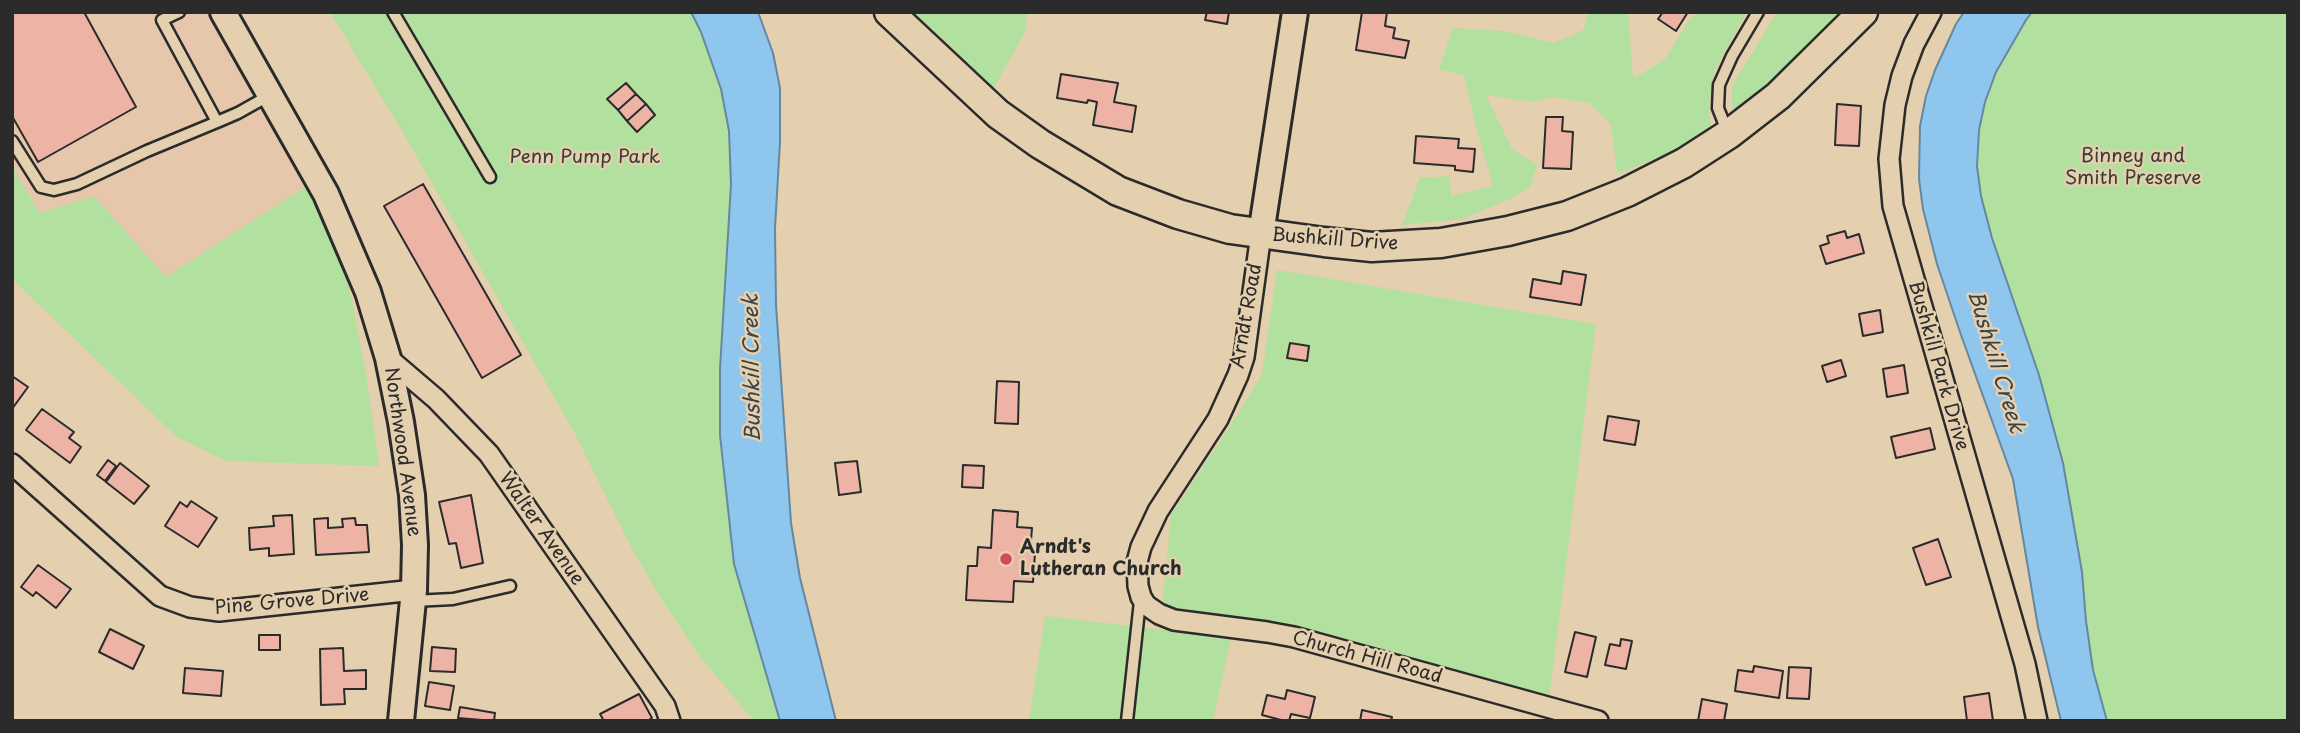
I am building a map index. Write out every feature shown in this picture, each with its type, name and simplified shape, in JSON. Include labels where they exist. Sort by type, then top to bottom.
[{"type":"main road","name":"Bushkill Drive","points":[[889,12],[998,114],[1040,144],[1118,191],[1178,214],[1261,234],[1372,247],[1441,243],[1508,231],[1567,216],[1627,192],[1684,163],[1729,134],[1778,96],[1863,12]]},
{"type":"street","name":"Northwood Avenue","points":[[223,12],[304,151],[345,234],[368,292],[388,358],[412,495],[415,545],[401,721]]},
{"type":"street","name":"Arndt Road","points":[[1141,597],[1138,562],[1147,533],[1218,419],[1244,356],[1295,12]]},
{"type":"street","name":"Bushkill Park Drive","points":[[1931,12],[1914,44],[1895,105],[1889,159],[1893,206],[2025,664],[2037,721]]},
{"type":"street","name":"Walter Avenue","points":[[388,358],[436,399],[489,454],[665,706],[670,721]]},
{"type":"street","name":"Pine Grove Drive","points":[[12,464],[160,596],[190,607],[219,611],[413,596]]},
{"type":"street","name":"Church Hill Road","points":[[1141,597],[1152,611],[1174,620],[1267,632],[1320,644],[1598,721]]},
{"type":"lane","points":[[179,12],[162,20],[216,122]]},
{"type":"lane","points":[[393,12],[490,177]]},
{"type":"lane","points":[[1729,134],[1718,108],[1719,85],[1732,56],[1758,12]]},
{"type":"lane","points":[[12,141],[41,187],[54,190],[76,184],[146,151],[238,113],[270,95]]},
{"type":"lane","points":[[413,596],[453,599],[510,586]]},
{"type":"lane","points":[[1127,721],[1141,597]]},
{"type":"shaded area","points":[[12,12],[207,12],[308,185],[166,277],[94,196],[40,213],[12,167]]},
{"type":"green space","name":"Penn Pump Park","points":[[330,12],[691,12],[721,89],[729,131],[731,184],[720,369],[720,435],[734,564],[780,721],[754,721],[697,653],[664,603],[632,549],[573,430],[405,136]]},
{"type":"green space","points":[[911,12],[1027,12],[1025,32],[993,89],[938,34]]},
{"type":"green space","points":[[1588,12],[1628,12],[1633,79],[1665,59],[1690,19],[1698,12],[1747,12],[1715,69],[1709,108],[1711,126],[1696,142],[1617,174],[1611,124],[1589,103],[1552,97],[1534,102],[1486,95],[1512,149],[1537,165],[1530,187],[1508,200],[1462,219],[1402,225],[1420,178],[1449,176],[1451,196],[1493,186],[1464,75],[1439,69],[1453,28],[1504,31],[1554,43],[1584,30]]},
{"type":"green space","points":[[1777,12],[1840,12],[1744,109],[1732,108],[1732,86]]},
{"type":"green space","name":"Binney and Smith Preserve","points":[[2032,12],[2288,12],[2288,721],[2107,721],[2093,670],[2082,572],[2063,463],[2039,375],[1992,238],[1981,196],[1977,166],[1979,130],[1985,102],[1996,72]]},
{"type":"green space","points":[[12,167],[40,213],[94,196],[166,277],[308,185],[349,287],[366,373],[379,466],[226,461],[177,437],[12,279]]},
{"type":"green space","points":[[1277,270],[1596,324],[1549,699],[1286,625],[1162,606],[1171,515],[1262,374]]},
{"type":"green space","points":[[1045,616],[1231,638],[1213,721],[1029,721]]},
{"type":"water","name":"Bushkill Creek","points":[[691,12],[758,12],[773,53],[780,88],[775,228],[776,305],[791,523],[800,578],[836,721],[780,721],[734,564],[720,435],[720,369],[731,184],[729,131],[721,89]]},
{"type":"water","name":"Bushkill Creek","points":[[1964,12],[2032,12],[1996,72],[1985,102],[1979,130],[1977,166],[1981,196],[1992,238],[2039,375],[2063,463],[2082,572],[2093,670],[2107,721],[2061,721],[2038,627],[2013,479],[1937,264],[1923,209],[1919,179],[1920,126],[1926,96],[1935,70]]},
{"type":"building","points":[[12,12],[84,12],[136,107],[38,162],[12,116]]},
{"type":"building","points":[[1207,12],[1229,12],[1227,24],[1205,20]]},
{"type":"building","points":[[1362,12],[1387,12],[1385,26],[1395,28],[1393,38],[1409,41],[1405,58],[1356,50]]},
{"type":"building","points":[[1663,12],[1688,12],[1676,31],[1658,19]]},
{"type":"building","points":[[1061,74],[1118,83],[1114,102],[1136,106],[1132,132],[1093,125],[1097,102],[1057,98]]},
{"type":"building","points":[[626,83],[636,94],[618,110],[607,99]]},
{"type":"building","points":[[636,94],[646,104],[627,121],[618,110]]},
{"type":"building","points":[[646,104],[655,115],[637,132],[627,121]]},
{"type":"building","points":[[1837,104],[1861,106],[1859,146],[1835,145]]},
{"type":"building","points":[[1546,117],[1563,117],[1562,131],[1573,132],[1571,169],[1543,168]]},
{"type":"building","points":[[1416,136],[1459,139],[1458,148],[1475,149],[1473,172],[1455,170],[1455,166],[1414,163]]},
{"type":"building","points":[[423,184],[521,355],[482,378],[384,206]]},
{"type":"building","points":[[1845,231],[1847,238],[1859,234],[1864,253],[1826,264],[1820,246],[1829,243],[1827,236]]},
{"type":"building","points":[[1563,271],[1586,275],[1581,305],[1530,297],[1533,279],[1561,284]]},
{"type":"building","points":[[1880,310],[1883,332],[1863,336],[1859,314]]},
{"type":"building","points":[[1290,343],[1309,346],[1307,361],[1287,358]]},
{"type":"building","points":[[1841,360],[1846,376],[1827,382],[1822,366]]},
{"type":"building","points":[[1904,365],[1908,393],[1887,397],[1883,369]]},
{"type":"building","points":[[12,376],[28,387],[12,409]]},
{"type":"building","points":[[997,381],[1019,382],[1018,424],[995,423]]},
{"type":"building","points":[[42,409],[74,432],[69,438],[81,447],[70,463],[26,430]]},
{"type":"building","points":[[1608,416],[1639,421],[1635,445],[1604,440]]},
{"type":"building","points":[[1930,428],[1935,449],[1896,458],[1891,437]]},
{"type":"building","points":[[108,460],[116,466],[105,481],[97,475]]},
{"type":"building","points":[[857,461],[861,492],[839,495],[835,463]]},
{"type":"building","points":[[120,463],[149,486],[134,504],[106,482]]},
{"type":"building","points":[[963,465],[984,466],[983,488],[962,487]]},
{"type":"building","points":[[471,495],[483,563],[461,568],[456,543],[449,544],[439,502]]},
{"type":"building","points":[[191,501],[217,518],[198,547],[165,526],[180,502],[187,507]]},
{"type":"building","name":"Arndt's Lutheran Church","points":[[993,510],[1018,512],[1017,527],[1032,528],[1030,553],[1035,553],[1033,582],[1014,581],[1013,602],[966,600],[968,566],[977,566],[978,547],[991,548]]},
{"type":"building","points":[[292,515],[294,554],[269,556],[269,548],[250,550],[249,528],[274,526],[273,516]]},
{"type":"building","points":[[328,518],[328,528],[343,527],[342,519],[355,518],[356,525],[367,525],[369,552],[316,555],[314,519]]},
{"type":"building","points":[[1938,539],[1951,577],[1926,585],[1913,548]]},
{"type":"building","points":[[38,565],[71,589],[56,608],[36,592],[33,596],[21,587]]},
{"type":"building","points":[[110,629],[144,646],[133,669],[99,652]]},
{"type":"building","points":[[1575,632],[1596,637],[1587,677],[1565,672]]},
{"type":"building","points":[[259,635],[280,635],[280,650],[259,650]]},
{"type":"building","points":[[1621,639],[1632,641],[1626,669],[1605,665],[1610,644],[1620,646]]},
{"type":"building","points":[[432,647],[456,649],[455,672],[430,671]]},
{"type":"building","points":[[343,648],[344,671],[366,670],[366,689],[344,689],[345,704],[321,705],[320,649]]},
{"type":"building","points":[[1754,666],[1783,671],[1779,698],[1735,691],[1738,670],[1753,672]]},
{"type":"building","points":[[1789,667],[1811,668],[1809,699],[1787,698]]},
{"type":"building","points":[[185,668],[223,671],[221,696],[183,693]]},
{"type":"building","points":[[429,682],[454,686],[450,710],[425,706]]},
{"type":"building","points":[[1287,690],[1315,697],[1310,718],[1291,714],[1289,721],[1285,721],[1262,715],[1267,695],[1285,699]]},
{"type":"building","points":[[1989,693],[1993,721],[1967,721],[1964,697]]},
{"type":"building","points":[[639,694],[652,718],[647,721],[604,721],[600,714]]},
{"type":"building","points":[[1702,699],[1727,704],[1724,721],[1698,721]]},
{"type":"building","points":[[460,707],[495,713],[494,721],[458,718]]},
{"type":"building","points":[[1362,710],[1392,717],[1391,721],[1360,721]]},
{"type":"place","name":"Arndt's Lutheran Church","points":[[1006,559]]}]
